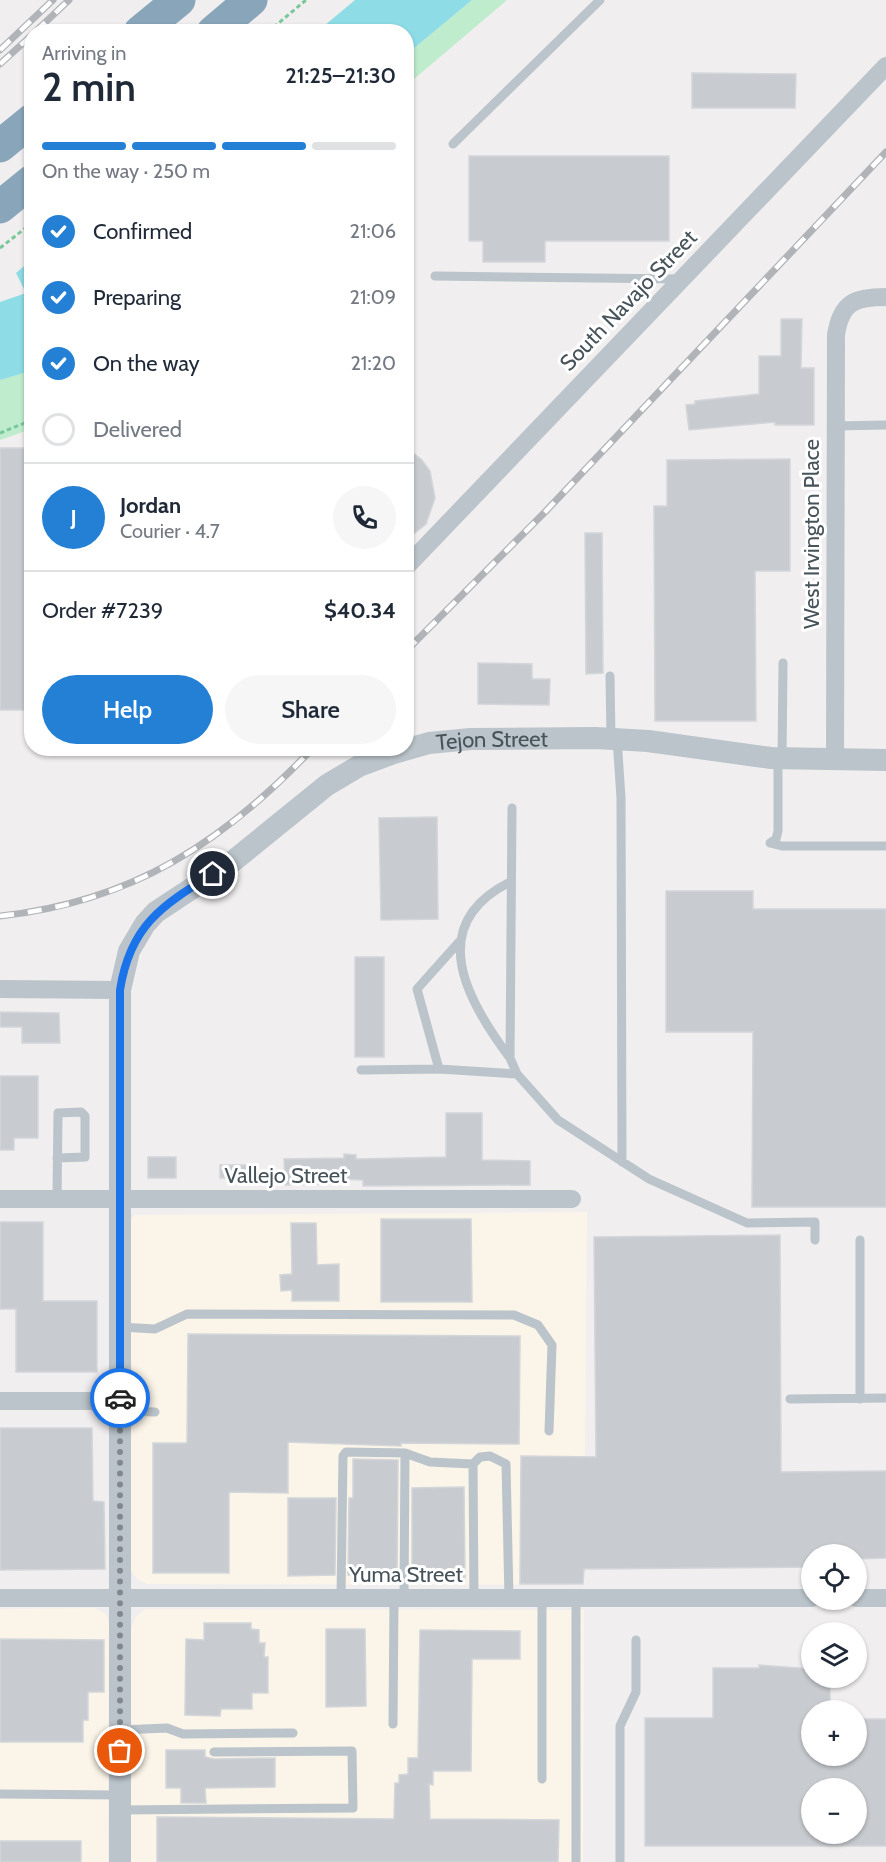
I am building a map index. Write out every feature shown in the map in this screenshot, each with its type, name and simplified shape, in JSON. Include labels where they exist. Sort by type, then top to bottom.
[{"type":"highway","points":[[150,24],[179,0]]},
{"type":"highway","points":[[222,24],[251,0]]},
{"type":"highway","points":[[0,146],[24,126]]},
{"type":"highway","points":[[0,207],[24,188]]},
{"type":"street","name":"South Navajo Street","points":[[414,559],[886,66]]},
{"type":"street","name":"West Irvington Place","points":[[835,760],[836,335],[843,309],[858,300],[886,297]]},
{"type":"street","name":"Tejon Street","points":[[414,748],[471,739],[614,738],[780,759],[886,760]]},
{"type":"street","name":"Tejon Street","points":[[120,1862],[120,990],[129,951],[145,924],[156,912],[232,862],[342,775],[385,756]]},
{"type":"street","points":[[0,989],[120,990]]},
{"type":"street","name":"Vallejo Street","points":[[0,1199],[572,1199]]},
{"type":"street","points":[[0,1401],[120,1406]]},
{"type":"street","name":"Yuma Street","points":[[0,1598],[801,1598]]},
{"type":"street","points":[[867,1598],[886,1598]]},
{"type":"lane","points":[[453,144],[600,0]]},
{"type":"lane","points":[[435,276],[681,279]]},
{"type":"lane","points":[[835,426],[886,425]]},
{"type":"lane","points":[[783,663],[778,831],[770,843],[782,846],[886,846]]},
{"type":"lane","points":[[610,676],[621,798],[622,1162]]},
{"type":"lane","points":[[510,1058],[512,808]]},
{"type":"lane","points":[[439,1069],[417,989],[459,942],[467,922],[480,903],[490,892],[510,882]]},
{"type":"lane","points":[[459,942],[464,980],[479,1014],[510,1058],[517,1074],[558,1120],[649,1179],[747,1222],[815,1222],[815,1240]]},
{"type":"lane","points":[[362,1070],[439,1069],[517,1074]]},
{"type":"lane","points":[[57,1158],[84,1157],[84,1116],[81,1112],[58,1113],[57,1158],[57,1199]]},
{"type":"lane","points":[[860,1240],[860,1399]]},
{"type":"lane","points":[[120,1327],[155,1329],[187,1314],[514,1315],[538,1326],[552,1345],[549,1431]]},
{"type":"lane","points":[[790,1399],[886,1398]]},
{"type":"lane","points":[[120,1406],[154,1412]]},
{"type":"lane","points":[[340,1598],[343,1456],[346,1452],[405,1453],[430,1462],[473,1464]]},
{"type":"lane","points":[[393,1724],[405,1453]]},
{"type":"lane","points":[[474,1598],[473,1464],[480,1457],[490,1456],[506,1464],[509,1598]]},
{"type":"lane","points":[[542,1598],[542,1779]]},
{"type":"lane","points":[[576,1598],[576,1862]]},
{"type":"lane","points":[[620,1862],[620,1726],[636,1692],[636,1640]]},
{"type":"lane","points":[[120,1730],[167,1728],[183,1734],[293,1733]]},
{"type":"lane","points":[[0,1794],[120,1803],[352,1808],[352,1751],[214,1752]]},
{"type":"path","points":[[278,24],[306,0]]},
{"type":"path","points":[[0,248],[24,229]]},
{"type":"path","points":[[0,433],[24,423]]},
{"type":"shaded area","points":[[587,1212],[584,1585],[147,1584],[137,1579],[130,1569],[131,1220],[135,1215]]},
{"type":"shaded area","points":[[94,1608],[105,1613],[109,1622],[108,1862],[0,1862],[0,1609]]},
{"type":"shaded area","points":[[145,1609],[584,1610],[583,1862],[131,1862],[131,1629],[135,1618]]},
{"type":"green space","points":[[472,0],[507,0],[414,79],[414,48]]},
{"type":"green space","points":[[24,373],[24,431],[0,440],[0,380]]},
{"type":"water","points":[[355,0],[472,0],[414,48],[414,24],[326,24]]},
{"type":"water","points":[[24,266],[24,289],[16,273]]},
{"type":"water","points":[[24,294],[24,373],[0,380],[0,302]]},
{"type":"building","points":[[692,73],[796,74],[795,108],[692,108]]},
{"type":"building","points":[[469,156],[669,156],[669,241],[545,241],[545,262],[483,262],[483,241],[469,241]]},
{"type":"building","points":[[781,319],[802,319],[801,368],[814,368],[814,425],[775,425],[775,422],[689,430],[686,405],[695,404],[695,401],[759,394],[759,356],[781,356]]},
{"type":"building","points":[[0,448],[24,448],[24,710],[0,710]]},
{"type":"building","points":[[414,454],[430,471],[435,498],[426,524],[414,534]]},
{"type":"building","points":[[790,459],[790,571],[755,571],[756,721],[655,721],[654,506],[667,506],[667,460]]},
{"type":"building","points":[[585,533],[602,533],[603,673],[586,674]]},
{"type":"building","points":[[478,663],[532,664],[532,679],[550,679],[549,705],[478,704]]},
{"type":"building","points":[[437,817],[438,919],[381,920],[379,818]]},
{"type":"building","points":[[666,891],[753,891],[753,909],[886,909],[886,1207],[752,1207],[753,1032],[666,1032]]},
{"type":"building","points":[[355,957],[384,957],[384,1057],[355,1057]]},
{"type":"building","points":[[0,1012],[59,1013],[60,1043],[22,1043],[22,1027],[0,1027]]},
{"type":"building","points":[[0,1076],[38,1076],[38,1138],[14,1138],[14,1150],[0,1150]]},
{"type":"building","points":[[446,1113],[482,1113],[482,1160],[530,1161],[530,1185],[363,1186],[363,1180],[335,1179],[335,1184],[285,1185],[284,1159],[344,1158],[344,1154],[356,1155],[356,1159],[446,1157]]},
{"type":"building","points":[[148,1157],[176,1157],[176,1178],[148,1178]]},
{"type":"building","points":[[220,1165],[254,1165],[254,1178],[220,1178]]},
{"type":"building","points":[[381,1219],[471,1219],[472,1302],[381,1302]]},
{"type":"building","points":[[0,1222],[43,1222],[43,1301],[97,1301],[97,1372],[16,1372],[16,1309],[0,1309]]},
{"type":"building","points":[[291,1223],[316,1223],[317,1265],[339,1264],[339,1301],[292,1301],[292,1290],[281,1291],[280,1275],[292,1274]]},
{"type":"building","points":[[780,1235],[781,1472],[886,1471],[886,1558],[867,1559],[867,1544],[801,1544],[801,1567],[584,1569],[583,1584],[520,1584],[521,1456],[596,1457],[594,1237]]},
{"type":"building","points":[[188,1334],[520,1336],[519,1444],[401,1443],[401,1446],[288,1442],[288,1493],[229,1492],[229,1573],[153,1573],[153,1443],[187,1443]]},
{"type":"building","points":[[0,1428],[92,1428],[93,1501],[104,1502],[105,1569],[0,1570]]},
{"type":"building","points":[[353,1459],[398,1460],[397,1578],[352,1578],[352,1575],[348,1575],[349,1498],[353,1498]]},
{"type":"building","points":[[464,1487],[465,1581],[412,1581],[412,1488]]},
{"type":"building","points":[[288,1498],[336,1498],[335,1575],[288,1576]]},
{"type":"building","points":[[204,1623],[251,1623],[251,1629],[259,1630],[259,1643],[265,1643],[264,1657],[268,1657],[268,1693],[252,1693],[252,1709],[221,1709],[220,1716],[185,1715],[186,1639],[204,1640]]},
{"type":"building","points":[[326,1629],[365,1629],[366,1706],[326,1707]]},
{"type":"building","points":[[420,1630],[520,1631],[520,1659],[472,1659],[471,1771],[433,1771],[433,1785],[429,1784],[430,1819],[559,1820],[558,1862],[157,1862],[157,1817],[394,1819],[395,1783],[399,1783],[399,1775],[408,1774],[408,1758],[418,1758]]},
{"type":"building","points":[[0,1639],[104,1640],[104,1692],[88,1692],[88,1720],[83,1720],[83,1742],[0,1742]]},
{"type":"building","points":[[759,1665],[801,1668],[801,1688],[830,1688],[830,1700],[801,1700],[801,1766],[867,1766],[867,1719],[886,1719],[886,1846],[645,1846],[645,1718],[713,1718],[713,1668],[759,1668]]},
{"type":"building","points":[[166,1750],[205,1750],[205,1757],[214,1759],[275,1758],[275,1787],[205,1788],[206,1803],[181,1803],[181,1788],[166,1788]]},
{"type":"building","points":[[0,1841],[81,1841],[81,1862],[0,1862]]},
{"type":"railway","points":[[28,24],[53,0]]},
{"type":"railway","points":[[44,24],[69,0]]},
{"type":"railway","points":[[0,50],[24,27]]},
{"type":"railway","points":[[0,64],[24,42]]},
{"type":"railway","points":[[414,643],[546,511],[886,152]]},
{"type":"railway","points":[[0,916],[48,909],[92,897],[134,881],[173,862],[210,839],[245,812],[305,756]]},
{"type":"way so far","points":[[120,1398],[120,1751]]},
{"type":"route","points":[[120,1398],[120,990],[123,969],[137,937],[156,912],[213,874]]}]
